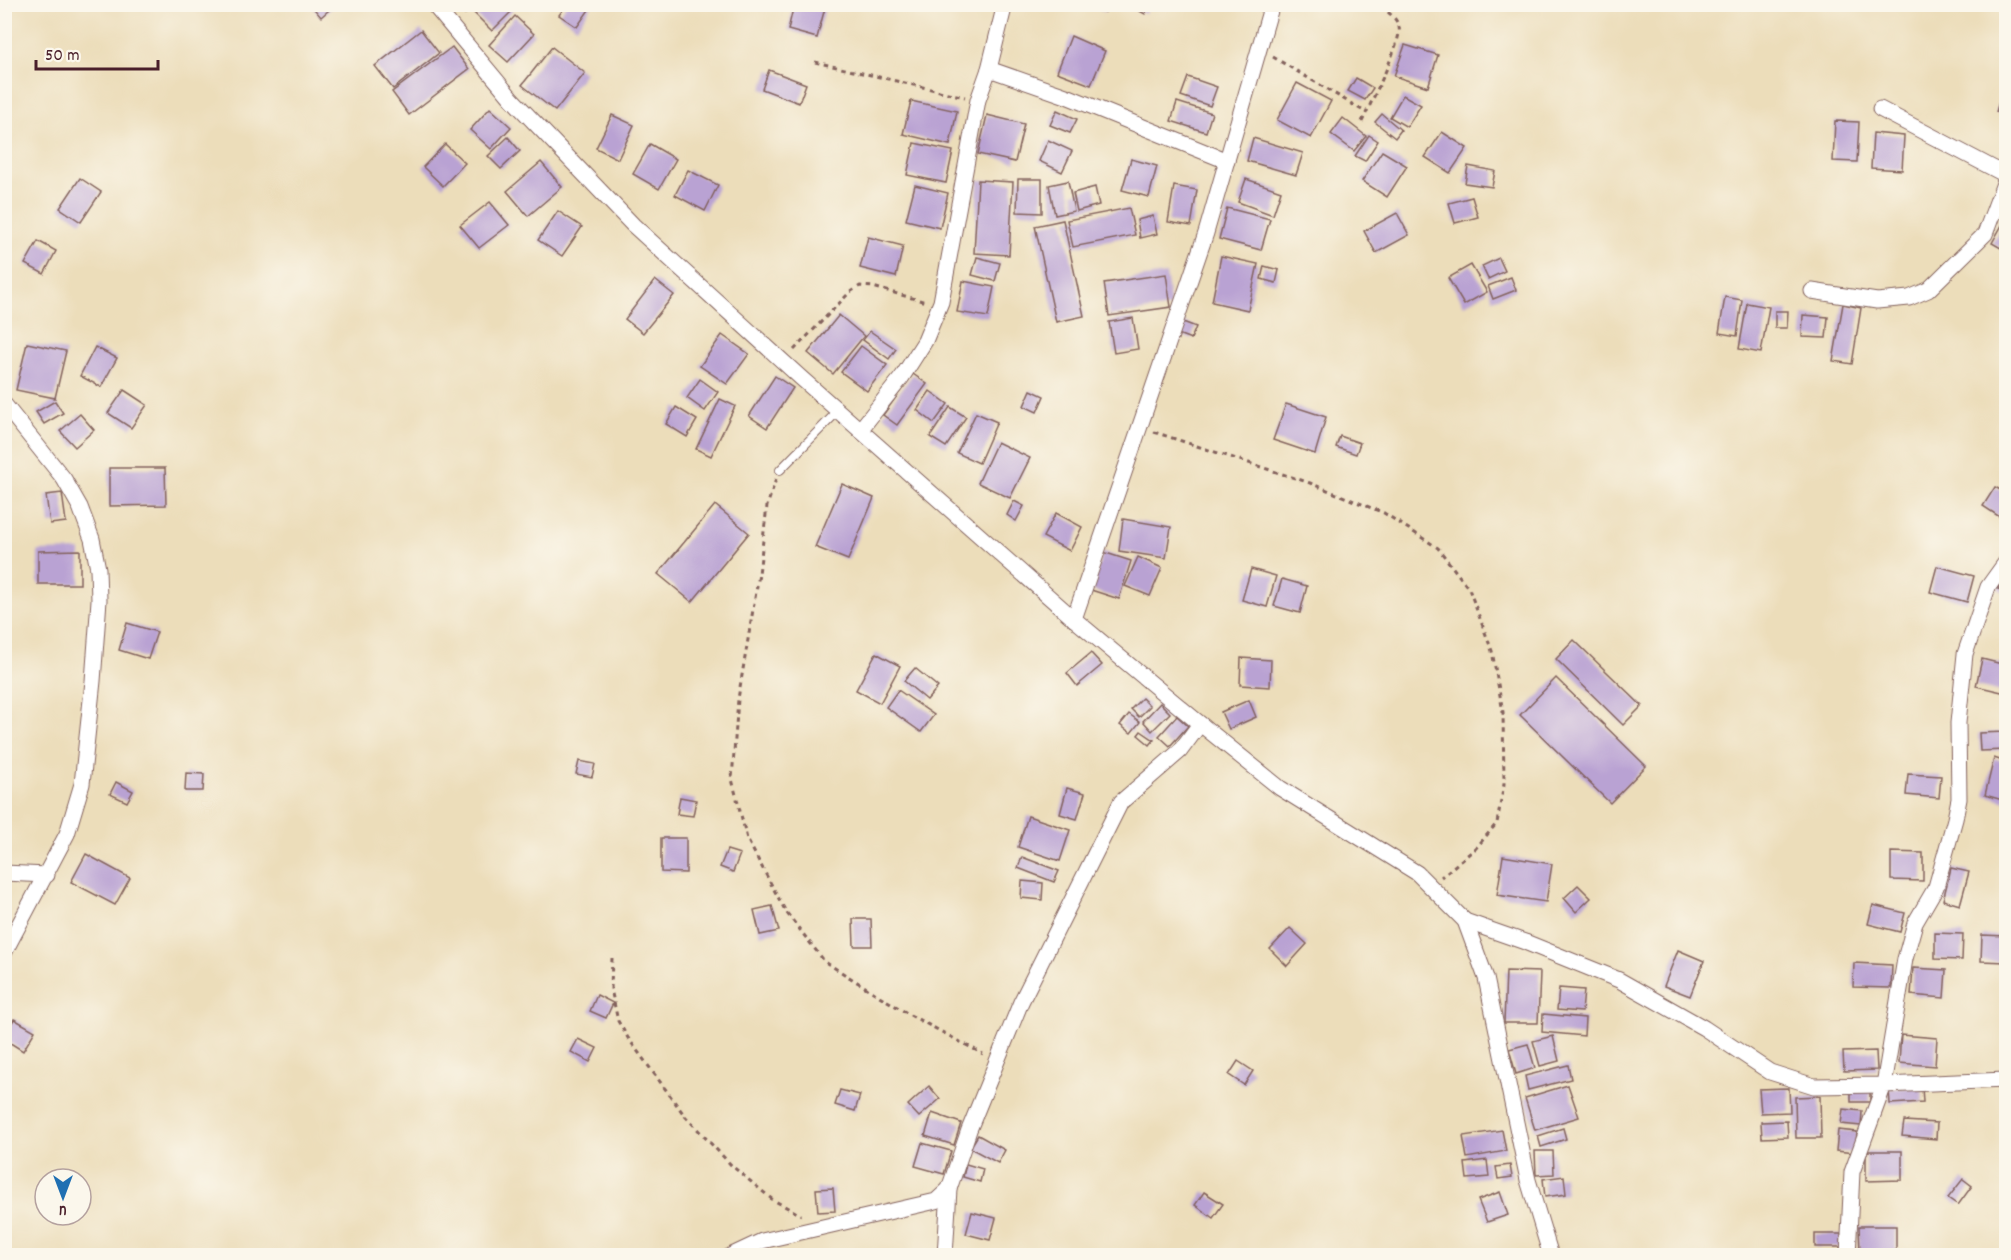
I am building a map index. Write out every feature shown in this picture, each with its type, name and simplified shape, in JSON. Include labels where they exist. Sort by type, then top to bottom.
[{"type":"street","points":[[433,4],[512,99],[633,225],[838,411],[1074,619],[1200,724],[1280,788],[1417,873],[1465,921],[1486,978],[1528,1180],[1551,1256]]},
{"type":"street","points":[[860,430],[902,377],[925,341],[940,305],[978,100],[989,69],[1005,4]]},
{"type":"street","points":[[1074,619],[1206,233],[1272,4]]},
{"type":"street","points":[[989,69],[1069,97],[1227,161]]},
{"type":"street","points":[[1812,291],[1877,301],[1909,298],[1928,290],[1985,234],[2007,176],[1880,109]]},
{"type":"street","points":[[4,404],[64,479],[74,498],[92,538],[98,568],[99,600],[82,784],[66,834],[47,875],[4,953]]},
{"type":"street","points":[[1848,1256],[1852,1172],[1884,1084],[1905,959],[1915,923],[1936,887],[1956,819],[1959,799],[1958,723],[1965,654],[1988,587],[2007,562]]},
{"type":"street","points":[[945,1256],[949,1189],[969,1130],[1021,1002],[1121,802],[1180,751],[1200,724]]},
{"type":"street","points":[[4,873],[47,875]]},
{"type":"street","points":[[1465,921],[1525,942],[1619,980],[1704,1028],[1770,1072],[1814,1086],[2007,1080]]},
{"type":"street","points":[[730,1256],[762,1241],[936,1201],[949,1189]]},
{"type":"lane","points":[[780,470],[838,411]]},
{"type":"path","points":[[1362,122],[1400,32],[1397,22],[1390,13],[1376,4]]},
{"type":"path","points":[[1259,48],[1366,113]]},
{"type":"path","points":[[815,62],[978,100]]},
{"type":"path","points":[[782,361],[850,292],[860,286],[873,287],[940,305]]},
{"type":"path","points":[[1140,428],[1310,483],[1384,513],[1438,548],[1469,589],[1492,651],[1503,711],[1504,784],[1497,823],[1476,848],[1431,886]]},
{"type":"path","points":[[780,470],[767,506],[759,574],[738,699],[732,779],[747,839],[786,912],[825,962],[910,1015],[998,1063]]},
{"type":"path","points":[[612,958],[611,989],[618,1021],[685,1116],[732,1166],[773,1200],[823,1228]]},
{"type":"building","points":[[310,4],[336,4],[321,17]]},
{"type":"building","points":[[455,4],[474,4],[465,14]]},
{"type":"building","points":[[481,4],[519,4],[492,31],[473,12]]},
{"type":"building","points":[[567,4],[593,4],[577,27],[559,15]]},
{"type":"building","points":[[794,4],[826,4],[817,38],[788,30]]},
{"type":"building","points":[[1089,4],[1109,4],[1105,12]]},
{"type":"building","points":[[1127,4],[1150,4],[1145,14]]},
{"type":"building","points":[[515,16],[534,34],[508,62],[489,45]]},
{"type":"building","points":[[421,30],[439,53],[393,89],[375,66]]},
{"type":"building","points":[[1071,36],[1105,51],[1091,85],[1057,72]]},
{"type":"building","points":[[1405,45],[1438,55],[1428,87],[1394,76]]},
{"type":"building","points":[[452,47],[469,69],[409,115],[392,92]]},
{"type":"building","points":[[552,47],[585,73],[555,111],[522,85]]},
{"type":"building","points":[[769,70],[806,84],[799,103],[762,89]]},
{"type":"building","points":[[1188,77],[1217,87],[1210,106],[1181,96]]},
{"type":"building","points":[[1356,78],[1373,88],[1365,100],[1348,91]]},
{"type":"building","points":[[1297,83],[1331,101],[1311,138],[1277,120]]},
{"type":"building","points":[[2003,88],[2006,89],[2006,115],[1996,112]]},
{"type":"building","points":[[1403,95],[1421,105],[1407,127],[1390,117]]},
{"type":"building","points":[[911,101],[957,111],[950,145],[903,134]]},
{"type":"building","points":[[1177,102],[1212,113],[1206,132],[1171,121]]},
{"type":"building","points":[[490,108],[511,127],[491,149],[470,130]]},
{"type":"building","points":[[1057,110],[1077,119],[1070,133],[1050,125]]},
{"type":"building","points":[[1382,114],[1401,130],[1395,138],[1375,122]]},
{"type":"building","points":[[612,115],[634,125],[618,159],[596,148]]},
{"type":"building","points":[[987,115],[1024,124],[1015,162],[978,154]]},
{"type":"building","points":[[1343,118],[1366,136],[1354,151],[1331,134]]},
{"type":"building","points":[[1835,121],[1859,122],[1857,162],[1833,161]]},
{"type":"building","points":[[1442,132],[1467,148],[1450,173],[1425,157]]},
{"type":"building","points":[[1873,133],[1904,136],[1902,170],[1871,168]]},
{"type":"building","points":[[1369,135],[1378,141],[1365,161],[1355,156]]},
{"type":"building","points":[[508,137],[520,151],[501,169],[488,156]]},
{"type":"building","points":[[1253,138],[1303,153],[1296,175],[1247,161]]},
{"type":"building","points":[[1048,140],[1072,151],[1062,172],[1039,161]]},
{"type":"building","points":[[914,143],[953,151],[946,183],[907,175]]},
{"type":"building","points":[[445,144],[465,163],[443,186],[423,167]]},
{"type":"building","points":[[650,144],[676,159],[659,189],[633,174]]},
{"type":"building","points":[[1382,151],[1407,166],[1387,197],[1362,181]]},
{"type":"building","points":[[1131,159],[1157,166],[1149,197],[1122,190]]},
{"type":"building","points":[[541,162],[562,187],[528,216],[507,191]]},
{"type":"building","points":[[1468,166],[1495,171],[1492,187],[1465,183]]},
{"type":"building","points":[[688,170],[718,185],[705,211],[675,195]]},
{"type":"building","points":[[80,178],[101,192],[81,222],[60,208]]},
{"type":"building","points":[[1018,179],[1042,179],[1042,213],[1017,212]]},
{"type":"building","points":[[1246,179],[1281,191],[1273,215],[1238,202]]},
{"type":"building","points":[[978,180],[1013,182],[1009,255],[974,253]]},
{"type":"building","points":[[1068,181],[1074,211],[1055,215],[1049,185]]},
{"type":"building","points":[[915,185],[948,193],[940,228],[906,220]]},
{"type":"building","points":[[1174,186],[1197,190],[1191,226],[1168,222]]},
{"type":"building","points":[[1095,187],[1099,205],[1077,211],[1073,193]]},
{"type":"building","points":[[1472,197],[1478,217],[1455,223],[1449,203]]},
{"type":"building","points":[[490,202],[509,225],[479,248],[460,225]]},
{"type":"building","points":[[1129,208],[1135,235],[1073,247],[1067,220]]},
{"type":"building","points":[[1227,208],[1270,219],[1261,250],[1219,239]]},
{"type":"building","points":[[558,211],[582,227],[562,256],[538,240]]},
{"type":"building","points":[[1397,213],[1409,235],[1376,253],[1364,231]]},
{"type":"building","points":[[1153,216],[1157,234],[1140,238],[1137,220]]},
{"type":"building","points":[[2006,218],[2006,251],[1992,243]]},
{"type":"building","points":[[1063,220],[1084,316],[1056,322],[1035,226]]},
{"type":"building","points":[[868,237],[903,246],[896,277],[860,268]]},
{"type":"building","points":[[38,241],[56,251],[44,274],[25,264]]},
{"type":"building","points":[[1221,256],[1258,264],[1248,310],[1212,302]]},
{"type":"building","points":[[977,257],[1000,263],[995,281],[972,275]]},
{"type":"building","points":[[1499,258],[1505,271],[1488,279],[1482,266]]},
{"type":"building","points":[[1471,265],[1487,292],[1464,305],[1448,278]]},
{"type":"building","points":[[1264,266],[1279,270],[1276,283],[1261,279]]},
{"type":"building","points":[[1166,274],[1171,307],[1109,316],[1104,283]]},
{"type":"building","points":[[1511,277],[1516,290],[1493,299],[1488,286]]},
{"type":"building","points":[[655,280],[674,295],[643,333],[625,319]]},
{"type":"building","points":[[963,281],[994,287],[988,317],[957,312]]},
{"type":"building","points":[[1725,297],[1742,300],[1737,336],[1719,333]]},
{"type":"building","points":[[1747,303],[1769,307],[1761,353],[1739,349]]},
{"type":"building","points":[[1843,304],[1861,308],[1852,364],[1833,361]]},
{"type":"building","points":[[1775,311],[1788,311],[1787,328],[1775,328]]},
{"type":"building","points":[[839,315],[864,336],[833,374],[808,353]]},
{"type":"building","points":[[1803,315],[1828,317],[1826,338],[1802,337]]},
{"type":"building","points":[[1133,318],[1138,349],[1114,353],[1109,322]]},
{"type":"building","points":[[1183,322],[1196,327],[1191,339],[1178,334]]},
{"type":"building","points":[[870,331],[896,349],[889,359],[863,340]]},
{"type":"building","points":[[722,335],[749,354],[727,384],[700,366]]},
{"type":"building","points":[[27,343],[66,351],[55,398],[16,390]]},
{"type":"building","points":[[861,346],[887,365],[867,391],[841,372]]},
{"type":"building","points":[[95,347],[117,358],[101,387],[80,376]]},
{"type":"building","points":[[913,374],[927,384],[897,425],[883,415]]},
{"type":"building","points":[[775,376],[793,388],[767,428],[749,416]]},
{"type":"building","points":[[700,379],[718,392],[705,411],[687,398]]},
{"type":"building","points":[[124,390],[147,405],[131,428],[108,413]]},
{"type":"building","points":[[1031,390],[1044,396],[1037,412],[1024,406]]},
{"type":"building","points":[[930,391],[948,404],[934,423],[917,410]]},
{"type":"building","points":[[720,399],[735,406],[711,456],[696,449]]},
{"type":"building","points":[[55,401],[63,413],[44,424],[36,412]]},
{"type":"building","points":[[1286,404],[1326,417],[1315,454],[1273,440]]},
{"type":"building","points":[[676,407],[697,420],[687,437],[666,424]]},
{"type":"building","points":[[950,407],[966,417],[946,447],[930,437]]},
{"type":"building","points":[[976,413],[997,422],[979,463],[957,453]]},
{"type":"building","points":[[80,414],[94,430],[75,447],[60,431]]},
{"type":"building","points":[[1340,436],[1360,443],[1356,454],[1336,447]]},
{"type":"building","points":[[997,442],[1030,458],[1010,498],[978,483]]},
{"type":"building","points":[[109,468],[165,468],[166,505],[109,506]]},
{"type":"building","points":[[842,484],[874,498],[848,560],[815,547]]},
{"type":"building","points":[[1995,487],[2006,493],[2006,521],[1983,506]]},
{"type":"building","points":[[62,493],[66,522],[50,524],[46,495]]},
{"type":"building","points":[[1014,501],[1024,506],[1016,521],[1007,515]]},
{"type":"building","points":[[715,505],[749,533],[692,602],[658,574]]},
{"type":"building","points":[[1056,513],[1082,527],[1070,551],[1043,537]]},
{"type":"building","points":[[1123,519],[1171,527],[1166,558],[1119,551]]},
{"type":"building","points":[[80,550],[80,584],[38,584],[38,551]]},
{"type":"building","points":[[1103,552],[1131,561],[1119,599],[1091,590]]},
{"type":"building","points":[[1138,557],[1162,568],[1150,596],[1125,586]]},
{"type":"building","points":[[1937,566],[1974,576],[1967,602],[1930,592]]},
{"type":"building","points":[[1251,569],[1276,576],[1267,607],[1242,600]]},
{"type":"building","points":[[1282,579],[1307,586],[1300,613],[1274,606]]},
{"type":"building","points":[[2001,581],[2006,583],[2006,592],[1998,589]]},
{"type":"building","points":[[127,623],[157,632],[148,659],[119,650]]},
{"type":"building","points":[[1574,640],[1642,706],[1623,725],[1556,659]]},
{"type":"building","points":[[876,653],[900,666],[880,703],[856,690]]},
{"type":"building","points":[[1091,653],[1102,665],[1077,686],[1067,673]]},
{"type":"building","points":[[1241,658],[1271,660],[1270,687],[1240,685]]},
{"type":"building","points":[[1982,659],[2006,665],[2006,693],[1976,686]]},
{"type":"building","points":[[915,668],[938,687],[927,700],[904,681]]},
{"type":"building","points":[[1556,678],[1646,766],[1610,803],[1520,715]]},
{"type":"building","points":[[898,690],[934,715],[921,732],[886,707]]},
{"type":"building","points":[[1142,698],[1150,706],[1139,717],[1131,709]]},
{"type":"building","points":[[1249,700],[1256,717],[1229,729],[1221,712]]},
{"type":"building","points":[[1160,703],[1170,713],[1152,731],[1143,721]]},
{"type":"building","points":[[1129,714],[1140,722],[1131,733],[1120,725]]},
{"type":"building","points":[[1177,716],[1188,726],[1170,746],[1159,736]]},
{"type":"building","points":[[1141,731],[1154,740],[1150,745],[1138,735]]},
{"type":"building","points":[[2006,732],[2006,750],[1980,751],[1979,733]]},
{"type":"building","points":[[1994,758],[2006,762],[2006,801],[1985,795]]},
{"type":"building","points":[[579,761],[595,764],[592,777],[576,774]]},
{"type":"building","points":[[186,773],[204,774],[203,791],[185,791]]},
{"type":"building","points":[[1908,774],[1941,776],[1939,798],[1906,795]]},
{"type":"building","points":[[116,782],[133,791],[127,802],[110,794]]},
{"type":"building","points":[[1067,788],[1085,793],[1077,819],[1060,814]]},
{"type":"building","points":[[680,797],[696,800],[693,816],[677,814]]},
{"type":"building","points":[[1028,816],[1070,830],[1060,861],[1018,847]]},
{"type":"building","points":[[661,838],[686,838],[686,873],[661,872]]},
{"type":"building","points":[[727,850],[740,854],[733,872],[720,867]]},
{"type":"building","points":[[1891,852],[1923,853],[1923,881],[1891,880]]},
{"type":"building","points":[[86,854],[130,878],[115,905],[71,882]]},
{"type":"building","points":[[1503,856],[1552,864],[1546,902],[1497,895]]},
{"type":"building","points":[[1022,857],[1059,871],[1054,882],[1018,868]]},
{"type":"building","points":[[1951,868],[1969,872],[1960,905],[1943,900]]},
{"type":"building","points":[[1022,881],[1043,883],[1042,900],[1021,898]]},
{"type":"building","points":[[1578,885],[1591,898],[1576,912],[1564,898]]},
{"type":"building","points":[[1873,905],[1905,913],[1900,932],[1868,924]]},
{"type":"building","points":[[772,906],[779,931],[760,935],[754,910]]},
{"type":"building","points":[[853,919],[871,919],[872,946],[854,946]]},
{"type":"building","points":[[1290,928],[1307,944],[1287,966],[1270,949]]},
{"type":"building","points":[[1935,933],[1963,934],[1962,960],[1935,959]]},
{"type":"building","points":[[1982,935],[2006,936],[2006,962],[1981,961]]},
{"type":"building","points":[[1678,950],[1704,961],[1690,996],[1664,986]]},
{"type":"building","points":[[1854,963],[1892,965],[1891,988],[1853,987]]},
{"type":"building","points":[[1913,968],[1946,970],[1944,998],[1911,995]]},
{"type":"building","points":[[1506,971],[1540,972],[1538,1023],[1504,1023]]},
{"type":"building","points":[[1559,988],[1584,990],[1582,1012],[1557,1010]]},
{"type":"building","points":[[597,995],[613,1003],[606,1018],[590,1011]]},
{"type":"building","points":[[1543,1014],[1585,1018],[1584,1036],[1542,1032]]},
{"type":"building","points":[[14,1019],[35,1031],[23,1051],[4,1039]]},
{"type":"building","points":[[1901,1035],[1937,1038],[1935,1066],[1899,1063]]},
{"type":"building","points":[[1553,1036],[1559,1061],[1540,1066],[1533,1041]]},
{"type":"building","points":[[578,1039],[597,1048],[590,1062],[571,1052]]},
{"type":"building","points":[[1528,1044],[1535,1068],[1516,1074],[1509,1049]]},
{"type":"building","points":[[1876,1051],[1877,1070],[1844,1071],[1843,1052]]},
{"type":"building","points":[[1238,1061],[1253,1071],[1244,1085],[1229,1075]]},
{"type":"building","points":[[1568,1065],[1571,1079],[1528,1090],[1525,1076]]},
{"type":"building","points":[[1568,1085],[1579,1117],[1535,1130],[1525,1098]]},
{"type":"building","points":[[929,1086],[940,1099],[919,1117],[908,1105]]},
{"type":"building","points":[[1922,1087],[1923,1102],[1890,1104],[1889,1089]]},
{"type":"building","points":[[1789,1088],[1790,1112],[1761,1113],[1759,1089]]},
{"type":"building","points":[[840,1090],[860,1095],[855,1111],[835,1105]]},
{"type":"building","points":[[1851,1091],[1870,1091],[1870,1102],[1851,1102]]},
{"type":"building","points":[[1820,1096],[1821,1138],[1796,1138],[1795,1097]]},
{"type":"building","points":[[1843,1109],[1862,1111],[1861,1126],[1841,1124]]},
{"type":"building","points":[[932,1113],[961,1123],[954,1145],[925,1136]]},
{"type":"building","points":[[1787,1121],[1788,1137],[1762,1138],[1761,1122]]},
{"type":"building","points":[[1904,1121],[1937,1123],[1936,1139],[1902,1136]]},
{"type":"building","points":[[1563,1128],[1566,1139],[1541,1147],[1538,1136]]},
{"type":"building","points":[[1502,1130],[1506,1151],[1467,1158],[1463,1136]]},
{"type":"building","points":[[1838,1130],[1857,1132],[1855,1153],[1836,1151]]},
{"type":"building","points":[[978,1135],[1005,1150],[998,1163],[970,1148]]},
{"type":"building","points":[[922,1143],[951,1151],[944,1174],[915,1166]]},
{"type":"building","points":[[1535,1151],[1553,1151],[1554,1174],[1536,1175]]},
{"type":"building","points":[[1866,1151],[1902,1151],[1902,1180],[1866,1181]]},
{"type":"building","points":[[1487,1160],[1489,1177],[1467,1179],[1465,1163]]},
{"type":"building","points":[[966,1164],[983,1169],[980,1182],[963,1177]]},
{"type":"building","points":[[1510,1165],[1512,1177],[1498,1179],[1496,1167]]},
{"type":"building","points":[[1564,1176],[1566,1194],[1545,1197],[1543,1179]]},
{"type":"building","points":[[1963,1179],[1972,1186],[1958,1205],[1948,1198]]},
{"type":"building","points":[[833,1188],[835,1211],[818,1212],[816,1189]]},
{"type":"building","points":[[1204,1192],[1223,1204],[1213,1218],[1195,1205]]},
{"type":"building","points":[[1500,1192],[1508,1215],[1487,1222],[1478,1200]]},
{"type":"building","points":[[972,1212],[996,1218],[990,1240],[966,1234]]},
{"type":"building","points":[[1859,1226],[1896,1226],[1896,1253],[1860,1253]]},
{"type":"building","points":[[1815,1234],[1841,1234],[1841,1247],[1815,1247]]}]
